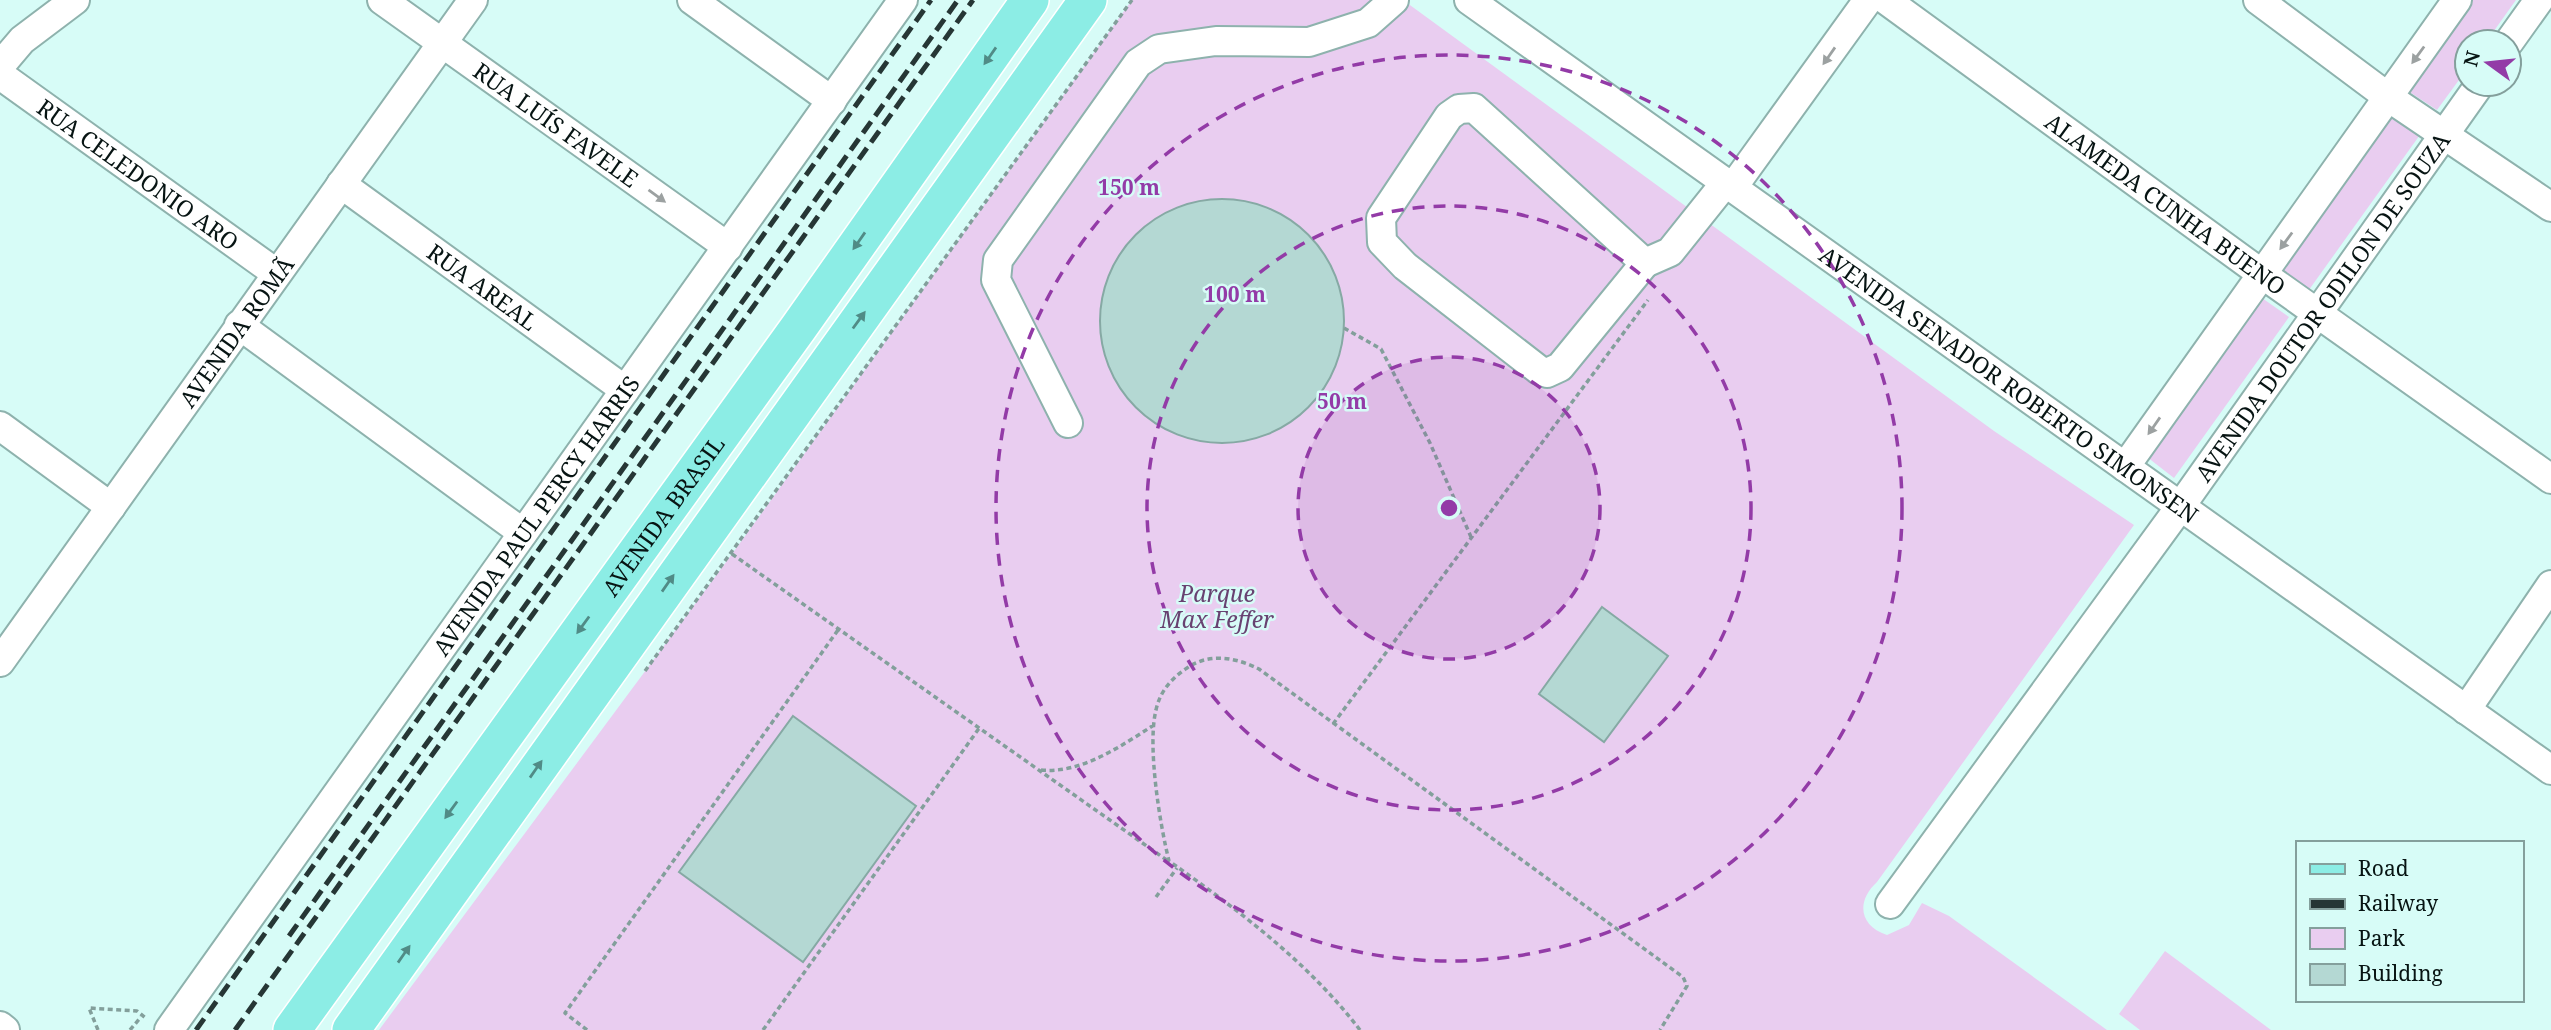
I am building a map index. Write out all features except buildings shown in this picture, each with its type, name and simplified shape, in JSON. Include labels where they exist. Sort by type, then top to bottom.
[{"type":"main road","name":"AVENIDA BRASIL","points":[[292,1030],[799,327],[1030,0]]},
{"type":"main road","name":"AVENIDA BRASIL","points":[[351,1030],[1088,0]]},
{"type":"main road","points":[[799,327],[796,347],[803,361],[820,363],[832,358]]},
{"type":"main road","points":[[764,374],[783,370],[797,377],[801,385],[795,410]]},
{"type":"main road","points":[[326,985],[351,986],[373,997]]},
{"type":"street","points":[[0,66],[22,40],[75,0]]},
{"type":"street","name":"RUA LUÍS FAVELE","points":[[382,0],[728,247]]},
{"type":"street","name":"AVENIDA ROMÃ","points":[[0,662],[473,0]]},
{"type":"street","points":[[692,0],[832,101]]},
{"type":"street","name":"AVENIDA PAUL PERCY HARRIS","points":[[169,1030],[904,0]]},
{"type":"street","points":[[1068,423],[996,280],[998,260],[1139,63],[1159,49],[1216,41],[1309,42],[1368,23],[1394,0]]},
{"type":"street","name":"AVENIDA SENADOR ROBERTO SIMONSEN","points":[[1469,0],[1985,370],[2551,770]]},
{"type":"street","points":[[1645,263],[1474,108],[1459,109],[1449,116],[1381,218],[1382,242],[1405,266],[1539,370],[1547,373],[1560,367],[1645,263],[1670,252],[1729,184],[1868,0]]},
{"type":"street","name":"ALAMEDA CUNHA BUENO","points":[[1886,0],[2262,274],[2551,479]]},
{"type":"street","points":[[2258,0],[2388,97],[2551,206]]},
{"type":"street","points":[[2125,467],[2457,0]]},
{"type":"street","points":[[2519,28],[2539,0]]},
{"type":"street","name":"RUA CELEDONIO ARO","points":[[0,75],[276,273]]},
{"type":"street","name":"AVENIDA DOUTOR ODILON DE SOUZA","points":[[1890,904],[2180,507],[2315,312],[2470,98]]},
{"type":"street","name":"RUA AREAL","points":[[341,184],[625,390]]},
{"type":"street","points":[[239,325],[523,533]]},
{"type":"street","points":[[0,426],[111,507]]},
{"type":"street","points":[[2466,710],[2551,585]]},
{"type":"street","points":[[0,1026],[5,1030]]},
{"type":"path","points":[[642,676],[1132,0]]},
{"type":"path","points":[[1333,724],[1651,296]]},
{"type":"path","points":[[1344,328],[1381,349],[1430,443],[1471,537]]},
{"type":"path","points":[[732,554],[1177,867],[1280,946],[1335,997],[1360,1030]]},
{"type":"path","points":[[587,1030],[565,1013],[654,884],[838,630]]},
{"type":"path","points":[[1169,861],[1157,784],[1154,725],[1156,709],[1168,684],[1192,665],[1217,658],[1244,662],[1259,669],[1684,976],[1687,986],[1683,998],[1660,1030]]},
{"type":"path","points":[[1040,770],[1054,771],[1082,765],[1154,725]]},
{"type":"path","points":[[763,1030],[980,727]]},
{"type":"path","points":[[1156,897],[1177,867]]},
{"type":"path","points":[[98,1030],[89,1008],[138,1014],[130,1030]]},
{"type":"green space","name":"Parque Max Feffer","points":[[1132,0],[1403,0],[1994,431],[2134,525],[1870,889],[1864,905],[1866,919],[1871,926],[1887,935],[1909,925],[1922,903],[1949,916],[2107,1030],[379,1030],[732,554]]},
{"type":"green space","points":[[2472,0],[2516,0],[2496,28],[2453,28],[2453,88],[2437,110],[2408,91]]},
{"type":"green space","points":[[2393,114],[2422,132],[2306,294],[2279,274]]},
{"type":"green space","points":[[2262,298],[2289,317],[2174,478],[2147,457]]},
{"type":"green space","points":[[2165,951],[2271,1030],[2140,1030],[2119,1014]]},
{"type":"railway","points":[[196,1030],[931,0]]},
{"type":"railway","points":[[289,936],[958,0]]},
{"type":"railway","points":[[235,1030],[973,0]]}]
